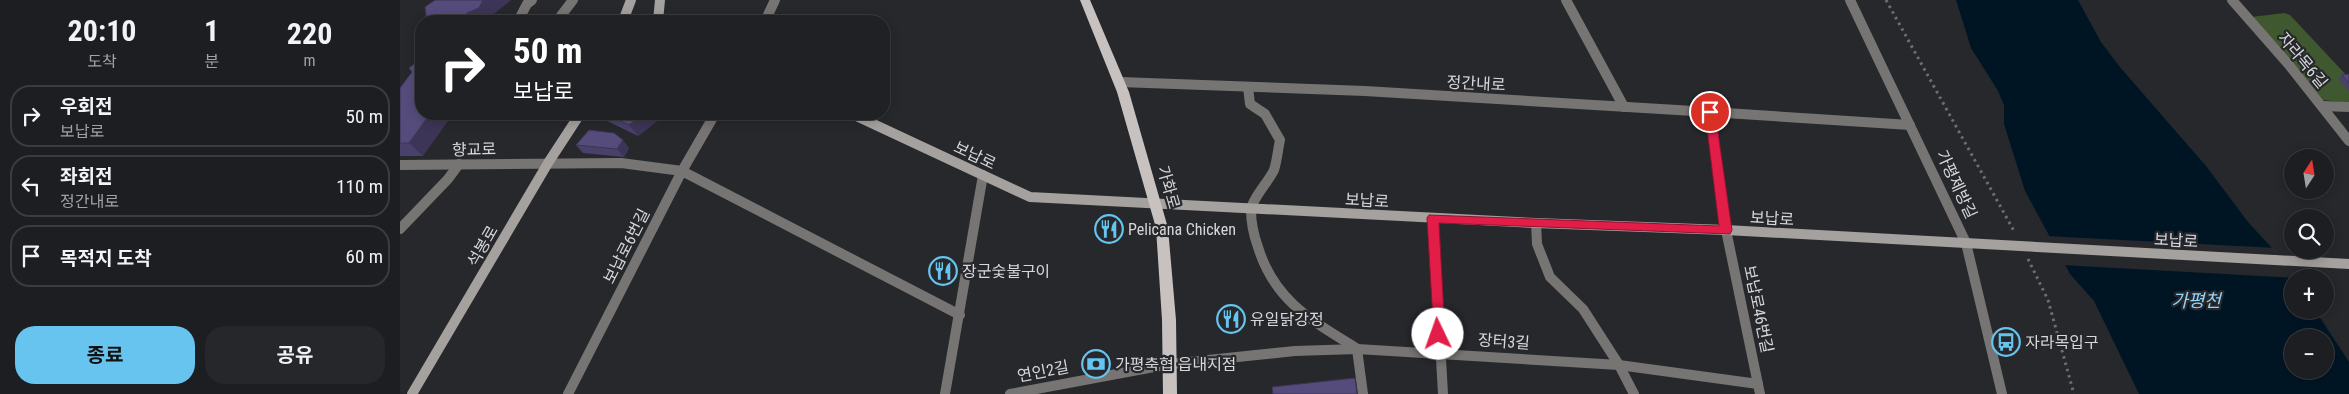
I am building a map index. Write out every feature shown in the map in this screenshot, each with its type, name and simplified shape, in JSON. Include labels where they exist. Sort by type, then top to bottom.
[{"type":"main road","name":"가화로","points":[[1085,0],[1120,82],[1162,228],[1170,394]]},
{"type":"street","points":[[521,15],[527,4],[532,0]]},
{"type":"street","points":[[561,15],[572,0]]},
{"type":"street","points":[[625,15],[631,0]]},
{"type":"street","points":[[659,15],[660,0]]},
{"type":"street","points":[[768,15],[775,0]]},
{"type":"street","points":[[1566,0],[1624,107]]},
{"type":"street","name":"가평제방길","points":[[1850,0],[1966,243],[2002,394]]},
{"type":"street","name":"자라목6길","points":[[2232,0],[2322,106],[2349,141]]},
{"type":"street","name":"정간내로","points":[[1120,82],[1365,91],[1910,125]]},
{"type":"street","points":[[1248,86],[1250,104],[1265,114],[1280,140],[1274,169],[1251,208]]},
{"type":"street","points":[[2322,106],[2349,107]]},
{"type":"street","points":[[1710,112],[1726,230]]},
{"type":"street","name":"석봉로","points":[[412,394],[548,163],[576,120]]},
{"type":"street","name":"보납로6번길","points":[[568,394],[682,171],[712,120]]},
{"type":"street","name":"보납로","points":[[865,120],[1030,197],[1536,223],[1726,230],[2349,264]]},
{"type":"street","name":"향교로","points":[[400,165],[621,163],[682,171],[960,314]]},
{"type":"street","points":[[400,229],[448,179],[459,164]]},
{"type":"street","points":[[945,394],[983,175]]},
{"type":"street","name":"장터3길","points":[[1251,208],[1255,238],[1263,264],[1278,290],[1314,322],[1357,349]]},
{"type":"street","points":[[1433,218],[1444,394]]},
{"type":"street","points":[[1536,223],[1537,244],[1550,277],[1583,309],[1619,365],[1634,394]]},
{"type":"street","name":"보납로46번길","points":[[1726,230],[1759,389]]},
{"type":"street","points":[[1357,349],[1363,394]]},
{"type":"street","name":"장터3길","points":[[1170,364],[1295,351],[1357,349],[1619,365],[1759,389]]},
{"type":"street","name":"연인2길","points":[[1010,394],[1170,364]]},
{"type":"path","points":[[1886,0],[2015,234]]},
{"type":"path","points":[[2024,250],[2048,300],[2074,394]]},
{"type":"green space","points":[[2285,13],[2290,15],[2349,78],[2349,103],[2323,100],[2251,17]]},
{"type":"water","name":"가평천","points":[[1956,0],[2078,0],[2101,42],[2119,66],[2206,166],[2248,222],[2291,269],[2284,269],[2284,319],[2321,319],[2327,329],[2284,329],[2284,379],[2334,379],[2334,339],[2349,362],[2349,394],[2139,394],[2094,301],[2070,274],[2025,191],[2004,124],[2004,105],[1998,91],[1971,48]]},
{"type":"pier","points":[[2046,236],[2276,248],[2295,269],[2284,269],[2284,277],[2062,265]]},
{"type":"building","points":[[435,0],[483,0],[479,8],[467,13],[467,15],[426,15],[425,7]]},
{"type":"building","points":[[415,60],[415,120],[426,120],[409,143],[400,143],[400,88],[412,72],[409,68],[414,64]]},
{"type":"building","points":[[2349,74],[2349,83],[2342,75]]},
{"type":"building","points":[[619,120],[635,120],[629,125]]},
{"type":"building","points":[[589,130],[614,133],[623,140],[617,149],[576,145]]},
{"type":"building","points":[[1355,378],[1357,394],[1273,394],[1272,387]]},
{"type":"place","name":"Pelicana Chicken","points":[[1109,229]]},
{"type":"place","name":"장군숯불구이","points":[[943,271]]},
{"type":"place","name":"유일닭강정","points":[[1231,319]]},
{"type":"place","name":"자라목입구","points":[[2006,342]]},
{"type":"place","name":"가평축협 읍내지점","points":[[1096,364]]},
{"type":"route","points":[[1438,334],[1433,218],[1726,230],[1710,112]]}]
